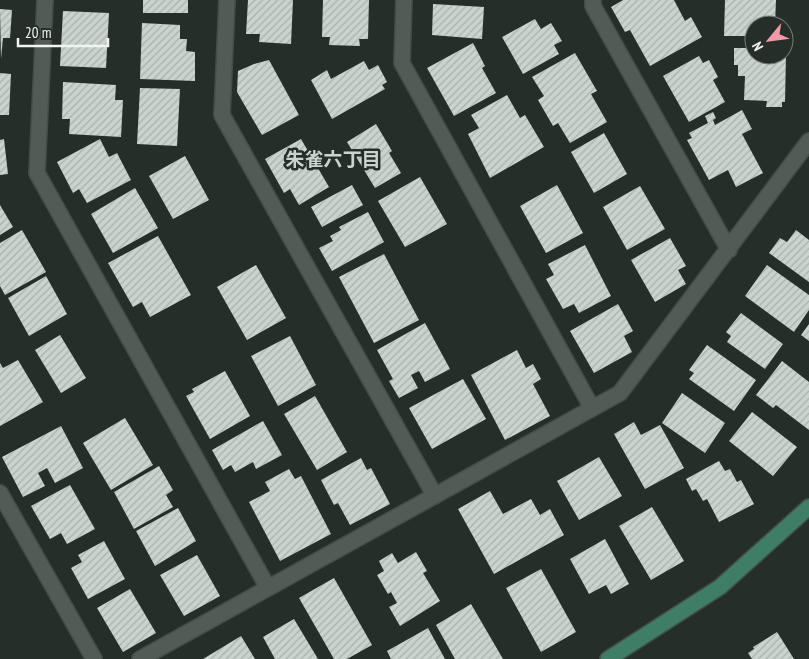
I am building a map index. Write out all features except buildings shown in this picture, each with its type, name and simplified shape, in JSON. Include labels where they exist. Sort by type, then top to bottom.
[{"type":"street","points":[[45,0],[37,173],[268,588]]},
{"type":"street","points":[[227,0],[222,115],[435,496]]},
{"type":"street","points":[[404,0],[402,63],[592,408]]},
{"type":"street","points":[[593,0],[593,6],[729,250]]},
{"type":"street","points":[[140,659],[620,393],[809,141]]},
{"type":"street","points":[[0,493],[94,659]]},
{"type":"street","points":[[608,659],[720,587],[809,507]]},
{"type":"district","name":"朱雀六丁目","points":[[333,159]]}]
